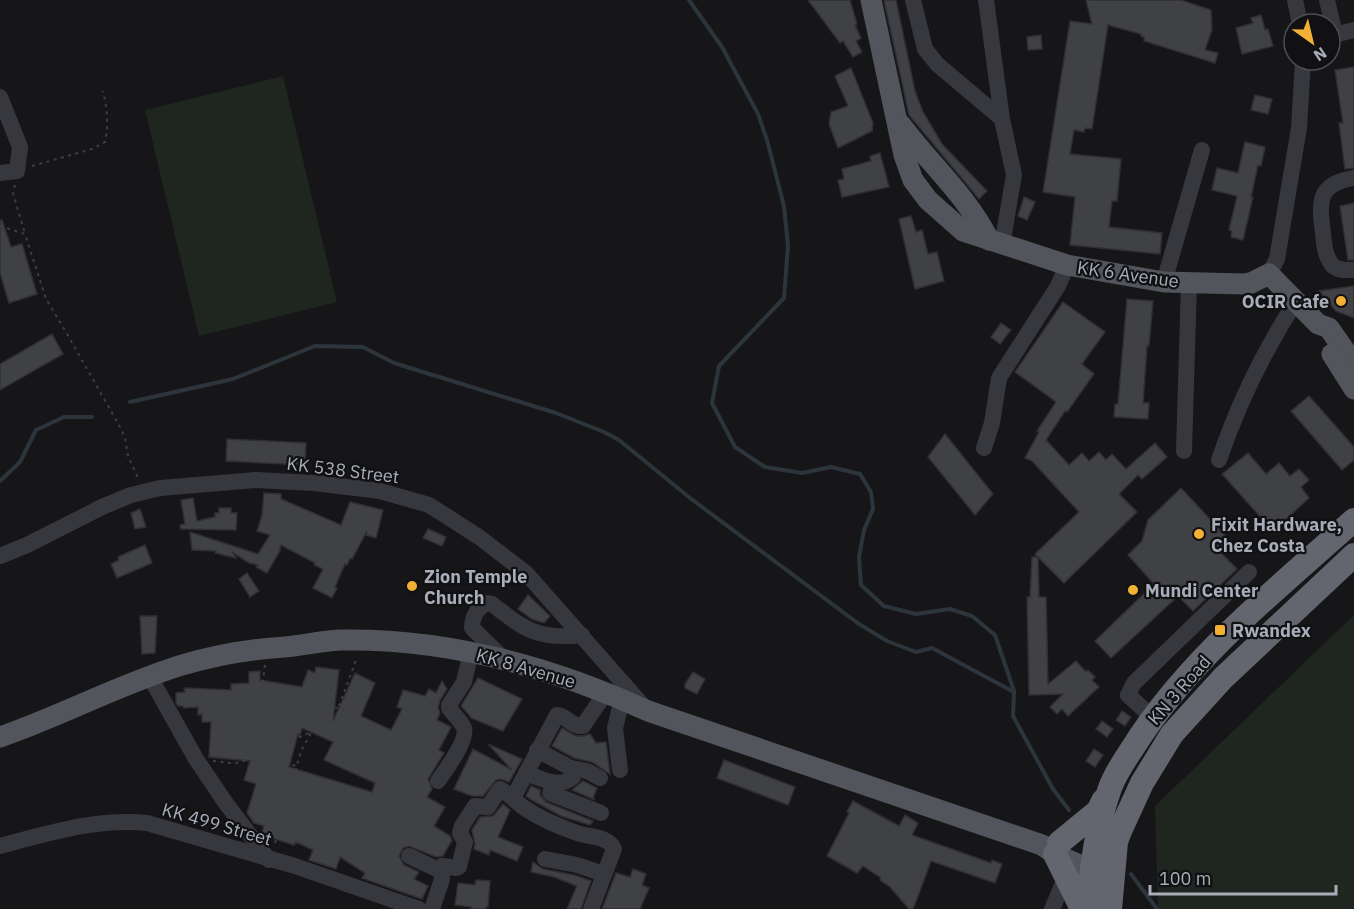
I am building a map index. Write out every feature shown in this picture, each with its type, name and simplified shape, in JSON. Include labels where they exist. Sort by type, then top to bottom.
[{"type":"highway","name":"KN 3 Road","points":[[1110,909],[1099,826],[1110,788],[1152,717],[1215,648],[1354,520]]},
{"type":"highway","name":"KN 3 Road","points":[[1087,909],[1104,860],[1142,783],[1172,734],[1223,678],[1354,555]]},
{"type":"highway","points":[[1082,909],[1052,847],[1098,811],[1110,788]]},
{"type":"main road","name":"KK 6 Avenue","points":[[871,0],[895,117],[913,180],[928,200],[963,231],[1067,265],[1164,282],[1251,283],[1269,274]]},
{"type":"main road","points":[[1269,274],[1318,324],[1329,328],[1354,364]]},
{"type":"main road","points":[[1318,324],[1320,334],[1354,388]]},
{"type":"main road","name":"KK 8 Avenue","points":[[0,737],[183,665],[266,648],[339,640],[428,644],[505,660],[614,695],[648,711],[1052,847],[1104,860]]},
{"type":"street","points":[[913,0],[926,49],[937,64],[1002,119]]},
{"type":"street","points":[[986,0],[1002,119],[1014,175],[996,242]]},
{"type":"street","points":[[1269,274],[1277,260],[1299,128],[1302,72]]},
{"type":"street","points":[[0,97],[20,147],[17,171],[0,173]]},
{"type":"street","points":[[1164,282],[1202,150]]},
{"type":"street","points":[[1354,178],[1341,180],[1328,187],[1322,194],[1320,210],[1326,255],[1338,270],[1354,270]]},
{"type":"street","points":[[984,448],[992,423],[999,378],[1058,286],[1067,265]]},
{"type":"street","points":[[1184,451],[1189,283]]},
{"type":"street","points":[[1219,460],[1251,382],[1275,333],[1296,301]]},
{"type":"street","name":"KK 538 Street","points":[[0,556],[102,507],[144,492],[185,485],[256,480],[314,483],[380,491],[406,497],[429,505],[479,537],[526,573],[648,711]]},
{"type":"street","points":[[1152,717],[1128,694],[1134,683],[1249,572]]},
{"type":"street","points":[[505,660],[472,628],[475,612],[486,603],[492,604],[525,629],[542,635],[565,637],[582,635]]},
{"type":"street","points":[[438,781],[459,750],[465,732],[449,705],[464,682],[471,652]]},
{"type":"street","points":[[150,677],[196,759],[269,860]]},
{"type":"street","points":[[513,798],[557,715],[565,717],[577,726],[583,726],[614,695]]},
{"type":"street","points":[[614,695],[620,770]]},
{"type":"street","points":[[537,750],[574,773],[587,771],[600,778]]},
{"type":"street","points":[[526,773],[600,813]]},
{"type":"street","points":[[537,815],[556,791],[558,784],[568,781],[574,773]]},
{"type":"street","points":[[432,909],[442,879],[442,866],[459,867],[465,842],[460,830],[476,806],[488,807],[500,789],[527,810],[577,833],[608,841],[614,846],[591,909]]},
{"type":"street","name":"KK 499 Street","points":[[0,846],[70,828],[125,821],[147,824],[295,866],[419,909]]},
{"type":"street","points":[[409,856],[441,871]]},
{"type":"street","points":[[546,859],[604,874]]},
{"type":"street","points":[[1052,909],[1066,876]]},
{"type":"path","points":[[103,91],[108,120],[105,142],[92,149],[17,171],[13,193],[46,299],[120,427],[128,456],[144,492]]},
{"type":"path","points":[[0,226],[25,234]]},
{"type":"path","points":[[266,648],[256,724],[300,737],[313,730]]},
{"type":"path","points":[[338,707],[356,660]]},
{"type":"path","points":[[261,693],[322,706],[338,707],[360,716],[361,722],[341,765]]},
{"type":"path","points":[[269,860],[301,751],[327,705]]},
{"type":"path","points":[[196,759],[238,764],[244,763],[250,756],[297,766]]},
{"type":"shaded area","points":[[283,76],[337,302],[199,336],[145,110]]},
{"type":"shaded area","points":[[1354,615],[1354,909],[1158,909],[1155,806]]},
{"type":"building","points":[[808,0],[850,0],[857,24],[855,25],[861,38],[856,41],[862,52],[853,57],[843,41],[840,43]]},
{"type":"building","points":[[884,0],[896,0],[915,91],[923,112],[942,144],[987,191],[979,199],[909,115]]},
{"type":"building","points":[[1086,0],[1181,0],[1211,10],[1212,30],[1205,50],[1218,53],[1215,63],[1144,41],[1141,34],[1108,25],[1092,129],[1085,128],[1084,132],[1074,130],[1070,154],[1121,159],[1117,201],[1112,201],[1109,227],[1162,233],[1160,254],[1070,245],[1075,197],[1043,192],[1070,21],[1092,24]]},
{"type":"building","points":[[1261,15],[1273,46],[1242,54],[1236,28],[1253,23],[1251,18]]},
{"type":"building","points":[[1041,35],[1042,49],[1028,50],[1027,37]]},
{"type":"building","points":[[1354,67],[1354,168],[1345,169],[1339,123],[1343,123],[1335,72],[1342,72],[1342,69]]},
{"type":"building","points":[[851,68],[873,123],[872,131],[838,148],[829,124],[831,112],[848,106],[835,76]]},
{"type":"building","points":[[1255,95],[1272,99],[1268,114],[1251,110]]},
{"type":"building","points":[[1245,142],[1265,147],[1261,166],[1258,165],[1243,240],[1231,237],[1232,231],[1229,230],[1237,196],[1212,190],[1217,168],[1238,173]]},
{"type":"building","points":[[880,153],[889,187],[842,197],[838,180],[844,179],[842,169],[871,161],[870,156]]},
{"type":"building","points":[[1024,197],[1035,202],[1027,220],[1018,216]]},
{"type":"building","points":[[1354,203],[1354,260],[1348,260],[1340,206]]},
{"type":"building","points":[[911,216],[916,232],[922,230],[928,254],[937,252],[944,281],[915,289],[899,219]]},
{"type":"building","points":[[0,220],[2,220],[11,247],[22,244],[37,294],[9,303],[0,273]]},
{"type":"building","name":"OCIR Cafe","points":[[1354,286],[1354,318],[1336,311],[1319,291]]},
{"type":"building","points":[[1127,299],[1153,301],[1143,403],[1149,403],[1148,419],[1114,417],[1115,404],[1118,404]]},
{"type":"building","points":[[1063,302],[1105,332],[1082,364],[1094,374],[1046,440],[1069,465],[1082,453],[1089,461],[1099,452],[1106,460],[1112,454],[1126,469],[1155,443],[1167,457],[1142,479],[1138,475],[1119,494],[1137,512],[1064,583],[1035,554],[1079,512],[1032,461],[1025,458],[1039,432],[1037,431],[1056,402],[1015,372]]},
{"type":"building","points":[[1001,323],[1011,330],[1000,344],[991,337]]},
{"type":"building","points":[[52,334],[63,354],[0,390],[0,364]]},
{"type":"building","points":[[1309,396],[1354,447],[1354,460],[1342,470],[1291,411]]},
{"type":"building","points":[[945,434],[993,494],[975,515],[928,457]]},
{"type":"building","points":[[227,439],[306,443],[305,465],[226,461]]},
{"type":"building","points":[[1248,453],[1266,474],[1279,463],[1290,476],[1299,469],[1309,480],[1301,487],[1309,498],[1273,531],[1222,474]]},
{"type":"building","points":[[1181,488],[1233,544],[1222,554],[1237,569],[1193,611],[1178,596],[1111,658],[1095,641],[1154,584],[1128,555],[1142,541],[1148,520]]},
{"type":"building","points":[[264,493],[281,494],[281,499],[341,525],[350,502],[383,510],[376,538],[366,535],[367,531],[352,559],[350,558],[347,565],[345,564],[332,598],[313,588],[323,569],[281,545],[267,573],[256,567],[258,565],[249,563],[232,552],[236,558],[215,553],[216,551],[192,550],[190,532],[258,554],[270,535],[257,531],[262,515]]},
{"type":"building","points":[[193,498],[197,521],[215,517],[215,513],[219,513],[219,508],[231,508],[231,513],[237,513],[236,530],[181,529],[180,525],[185,524],[181,500]]},
{"type":"building","points":[[140,509],[146,527],[135,529],[131,513]]},
{"type":"building","points":[[428,529],[446,537],[442,546],[423,538]]},
{"type":"building","points":[[145,545],[152,563],[117,578],[111,564],[119,560],[118,557]]},
{"type":"building","points":[[1032,557],[1038,557],[1039,597],[1046,597],[1048,684],[1076,661],[1086,672],[1088,670],[1095,677],[1092,680],[1099,687],[1068,716],[1062,709],[1057,714],[1050,707],[1063,694],[1029,695],[1027,597],[1030,597]]},
{"type":"building","points":[[247,573],[259,591],[250,597],[239,579]]},
{"type":"building","points":[[528,595],[550,616],[544,623],[532,619],[518,609]]},
{"type":"building","points":[[140,616],[157,616],[155,653],[142,654]]},
{"type":"building","points":[[316,667],[339,670],[333,721],[355,673],[375,683],[361,716],[391,730],[402,709],[397,707],[403,690],[425,696],[429,689],[436,693],[442,681],[447,689],[440,700],[438,708],[440,713],[437,720],[451,727],[439,750],[444,753],[428,779],[432,789],[427,797],[445,807],[434,826],[450,836],[452,840],[443,856],[436,857],[409,846],[403,848],[399,856],[404,865],[419,872],[414,879],[428,886],[422,899],[362,878],[365,873],[340,857],[336,869],[309,860],[313,850],[296,842],[294,845],[263,835],[264,826],[254,823],[247,813],[256,784],[244,780],[250,761],[209,757],[211,722],[202,722],[202,714],[198,715],[198,707],[184,708],[178,706],[176,702],[176,693],[185,692],[184,688],[231,690],[231,684],[249,683],[249,672],[260,671],[260,680],[302,687],[308,670],[315,673]],"holes":[[[302,728],[333,742],[324,760],[375,783],[372,792],[289,767],[298,734],[300,735]]]},
{"type":"building","points":[[693,672],[705,679],[697,694],[685,688]]},
{"type":"building","points":[[478,678],[522,699],[503,731],[471,718],[461,706]]},
{"type":"building","points":[[1122,711],[1131,717],[1125,726],[1116,720]]},
{"type":"building","points":[[1102,721],[1113,729],[1107,737],[1096,729]]},
{"type":"building","points":[[562,728],[576,736],[590,734],[596,743],[606,742],[610,774],[592,762],[574,758],[552,746]]},
{"type":"building","points":[[488,744],[522,759],[509,782],[496,780],[483,796],[472,796],[454,789],[473,749],[512,770]]},
{"type":"building","points":[[1094,749],[1103,755],[1095,767],[1086,761]]},
{"type":"building","points":[[724,760],[795,787],[788,805],[717,778]]},
{"type":"building","points":[[583,781],[597,788],[593,798],[595,800],[572,790]]},
{"type":"building","points":[[531,786],[540,790],[540,795],[546,802],[593,821],[590,825],[561,816],[532,800],[526,796]]},
{"type":"building","points":[[853,801],[899,826],[905,815],[918,823],[912,835],[991,863],[992,860],[1002,864],[995,883],[931,861],[913,909],[909,909],[890,887],[880,880],[881,878],[863,866],[857,873],[827,856]]},
{"type":"building","points":[[503,804],[510,810],[498,837],[523,847],[517,861],[490,850],[489,855],[474,849],[472,830],[480,817],[493,816]]},
{"type":"building","points":[[533,862],[543,869],[591,881],[581,909],[567,909],[577,886],[554,877],[531,872]]},
{"type":"building","points":[[633,869],[646,874],[642,885],[649,888],[640,909],[602,909],[616,873],[630,877]]},
{"type":"building","points":[[476,880],[490,881],[488,907],[471,909],[472,907],[455,905],[458,883],[475,885]]},
{"type":"waterway","points":[[689,0],[722,47],[758,114],[784,206],[788,246],[784,298],[719,366],[712,403],[735,447],[765,467],[802,473],[831,467],[860,474],[871,492],[873,509],[864,530],[859,557],[861,585],[884,606],[916,614],[950,609],[972,616],[995,635],[1014,691]]},
{"type":"waterway","points":[[130,402],[233,379],[315,346],[363,347],[394,363],[556,413],[604,432],[619,440],[690,498],[859,624],[887,641],[916,652],[932,648],[1014,692],[1013,716],[1053,789],[1069,810]]},
{"type":"waterway","points":[[0,481],[20,462],[36,430],[64,417],[92,417]]},
{"type":"waterway","points":[[1131,874],[1157,909]]},
{"type":"place","name":"OCIR Cafe","points":[[1341,301]]},
{"type":"place","name":"Fixit Hardware, Chez Costa","points":[[1199,534]]},
{"type":"place","name":"Zion Temple Church","points":[[412,586]]},
{"type":"place","name":"Mundi Center","points":[[1133,590]]},
{"type":"place","name":"Rwandex","points":[[1220,630]]}]
